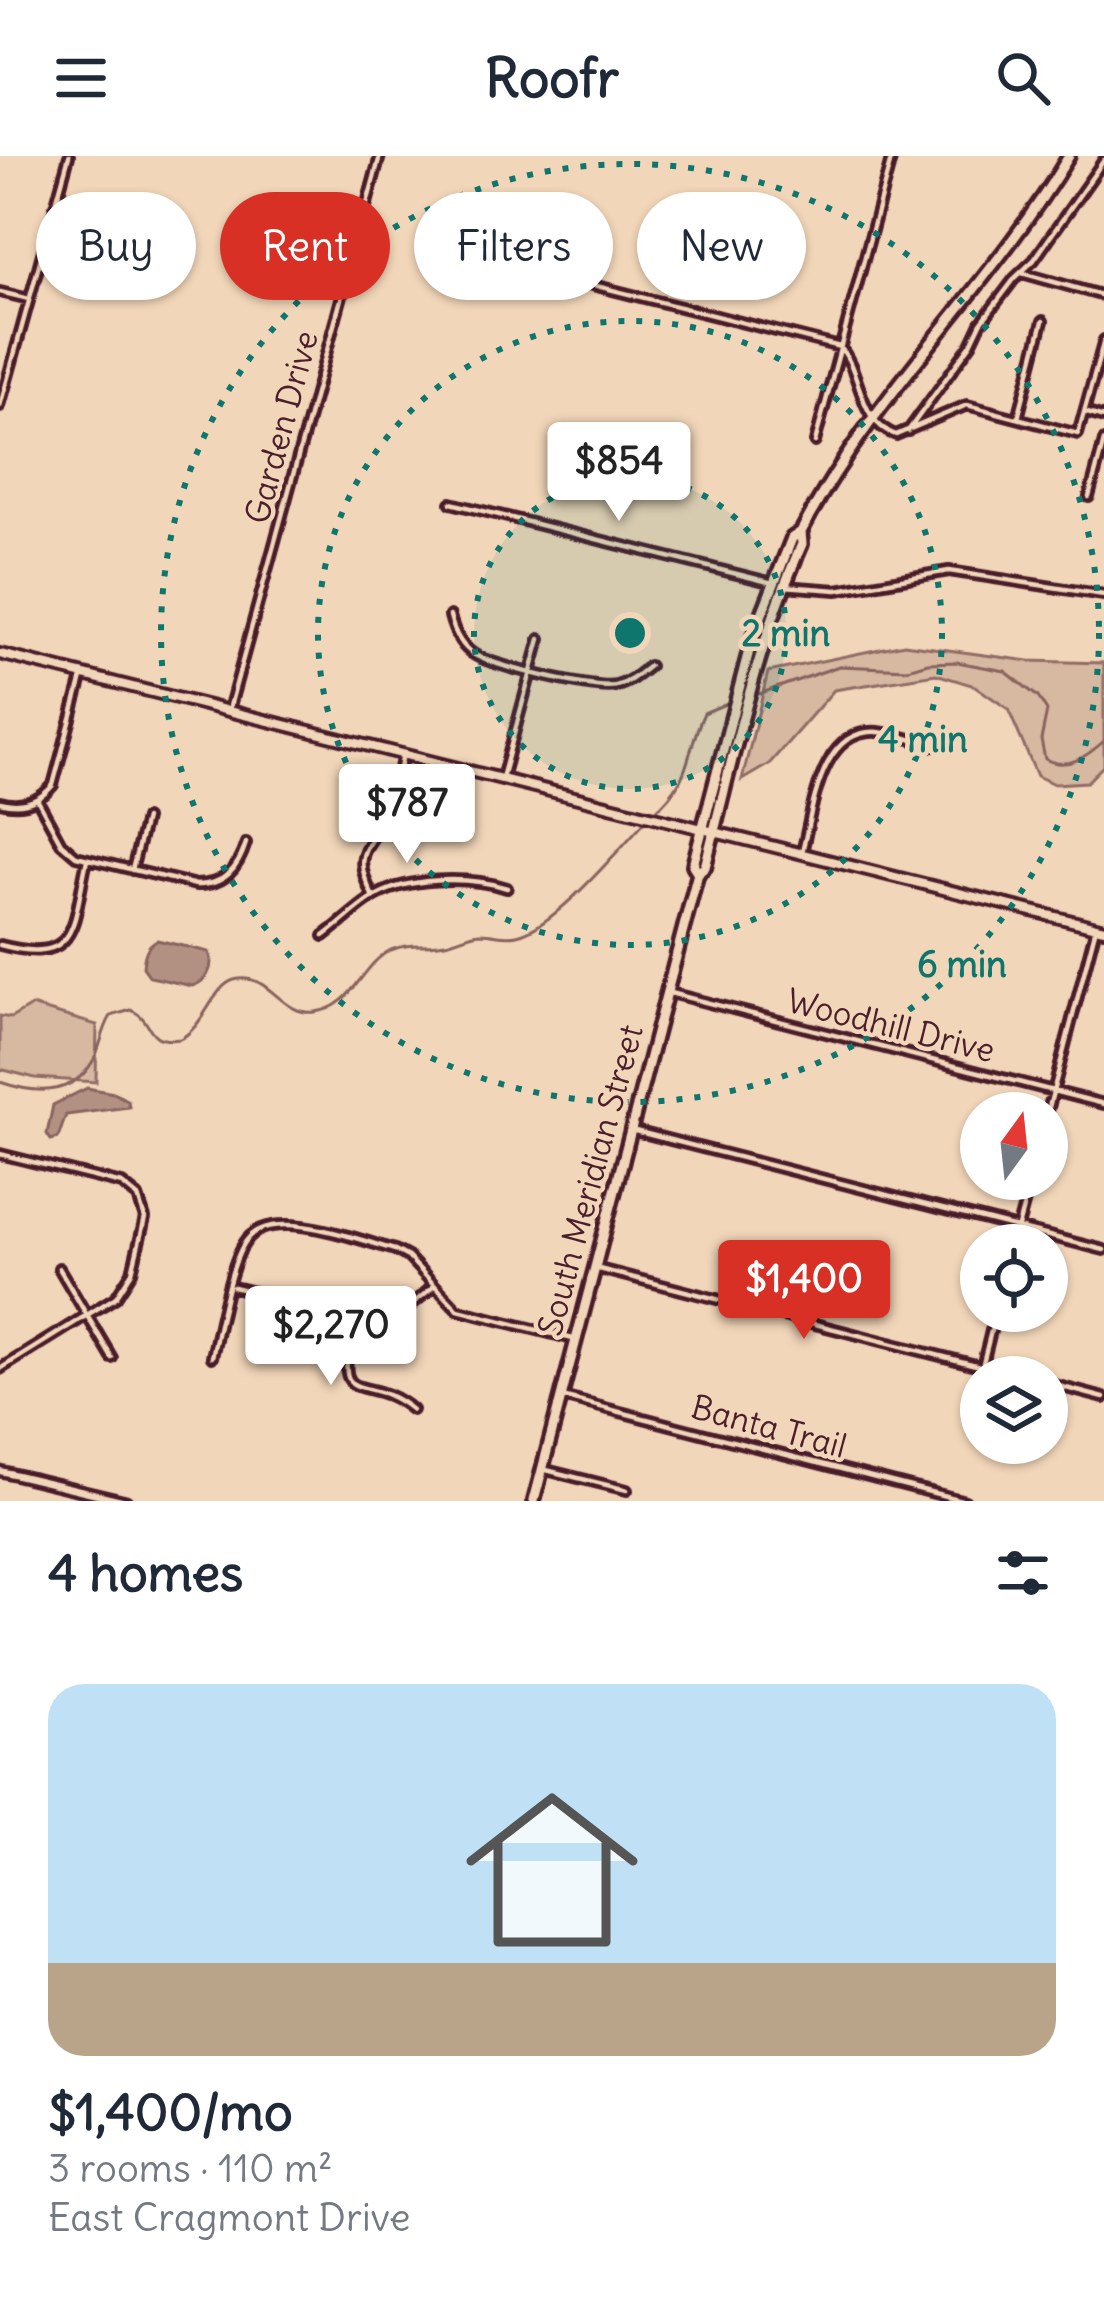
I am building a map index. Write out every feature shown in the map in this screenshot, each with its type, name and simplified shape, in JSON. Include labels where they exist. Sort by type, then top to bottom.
[{"type":"main road","name":"South Meridian Street","points":[[709,829],[792,538],[801,532],[848,451],[1018,232],[1069,156]]},
{"type":"main road","name":"South Meridian Street","points":[[534,1501],[698,873],[705,867],[741,678],[778,584]]},
{"type":"main road","points":[[0,653],[1100,928]]},
{"type":"street","points":[[0,406],[69,156]]},
{"type":"street","name":"Garden Drive","points":[[229,710],[380,156]]},
{"type":"street","points":[[815,442],[892,156]]},
{"type":"street","points":[[907,432],[981,323],[1104,160]]},
{"type":"street","points":[[1022,273],[1104,296]]},
{"type":"street","points":[[613,290],[841,347]]},
{"type":"street","points":[[0,292],[29,299]]},
{"type":"street","points":[[1018,418],[1043,321]]},
{"type":"street","points":[[841,347],[874,418],[891,434],[907,432],[967,404],[1078,434],[1104,340]]},
{"type":"street","points":[[1084,412],[1104,418]]},
{"type":"street","points":[[1089,497],[1104,440]]},
{"type":"street","points":[[451,503],[778,584],[838,590],[949,572],[1104,595]]},
{"type":"street","points":[[450,616],[456,635],[475,655],[531,671],[605,687],[631,680],[649,666]]},
{"type":"street","points":[[502,778],[540,639]]},
{"type":"street","points":[[0,802],[20,805],[49,790],[58,774],[83,674]]},
{"type":"street","points":[[802,852],[825,768],[840,745],[877,732],[934,746]]},
{"type":"street","points":[[373,897],[362,874],[361,855],[389,807],[403,754]]},
{"type":"street","points":[[37,800],[61,843],[87,860],[133,871],[208,885],[234,870],[246,843]]},
{"type":"street","points":[[133,871],[145,819]]},
{"type":"street","points":[[0,945],[35,953],[54,949],[69,933],[87,860]]},
{"type":"street","points":[[324,936],[373,897],[446,880],[507,888]]},
{"type":"street","points":[[1053,1091],[1100,928]]},
{"type":"street","name":"Woodhill Drive","points":[[666,992],[1104,1104]]},
{"type":"street","points":[[631,1130],[1002,1224]]},
{"type":"street","points":[[0,1154],[117,1182],[138,1197],[145,1223],[130,1277],[116,1297],[0,1369]]},
{"type":"street","points":[[212,1357],[243,1245],[257,1230],[288,1223],[409,1257],[449,1304],[466,1313],[576,1340]]},
{"type":"street","points":[[1068,1241],[1104,1250]]},
{"type":"street","points":[[59,1268],[112,1358]]},
{"type":"street","points":[[595,1268],[960,1360]]},
{"type":"street","points":[[231,1286],[356,1316],[389,1319],[434,1286]]},
{"type":"street","points":[[356,1316],[345,1360],[348,1377],[358,1388],[400,1400],[412,1410]]},
{"type":"street","points":[[1068,1389],[1104,1398]]},
{"type":"street","name":"Banta Trail","points":[[562,1396],[965,1501]]},
{"type":"street","points":[[542,1468],[627,1490]]},
{"type":"street","points":[[0,1471],[126,1501]]},
{"type":"shaded area","points":[[904,644],[1029,661],[1104,663],[1104,765],[1087,782],[1054,784],[1037,776],[1008,709],[975,686],[936,674],[834,690],[769,764],[742,780],[768,672]]},
{"type":"shaded area","points":[[157,940],[209,952],[206,977],[192,986],[150,977],[144,959]]},
{"type":"shaded area","points":[[31,1006],[97,1025],[96,1082],[35,1078],[0,1069],[0,1016],[11,1018]]},
{"type":"shaded area","points":[[87,1088],[114,1093],[128,1101],[129,1107],[66,1115],[58,1138],[51,1140],[47,1134],[53,1105]]},
{"type":"waterway","points":[[753,696],[839,666],[908,669],[957,662],[1005,671],[1038,697],[1047,711],[1041,740],[1045,759],[1069,763],[1104,741]]},
{"type":"waterway","points":[[653,813],[682,777],[704,713],[732,701]]},
{"type":"waterway","points":[[0,1082],[52,1090],[75,1081],[93,1061],[111,1016],[131,1010],[160,1038],[180,1039],[234,980],[257,981],[293,1008],[315,1012],[339,1003],[391,950],[476,934],[512,936],[532,929],[586,885],[646,820]]}]
